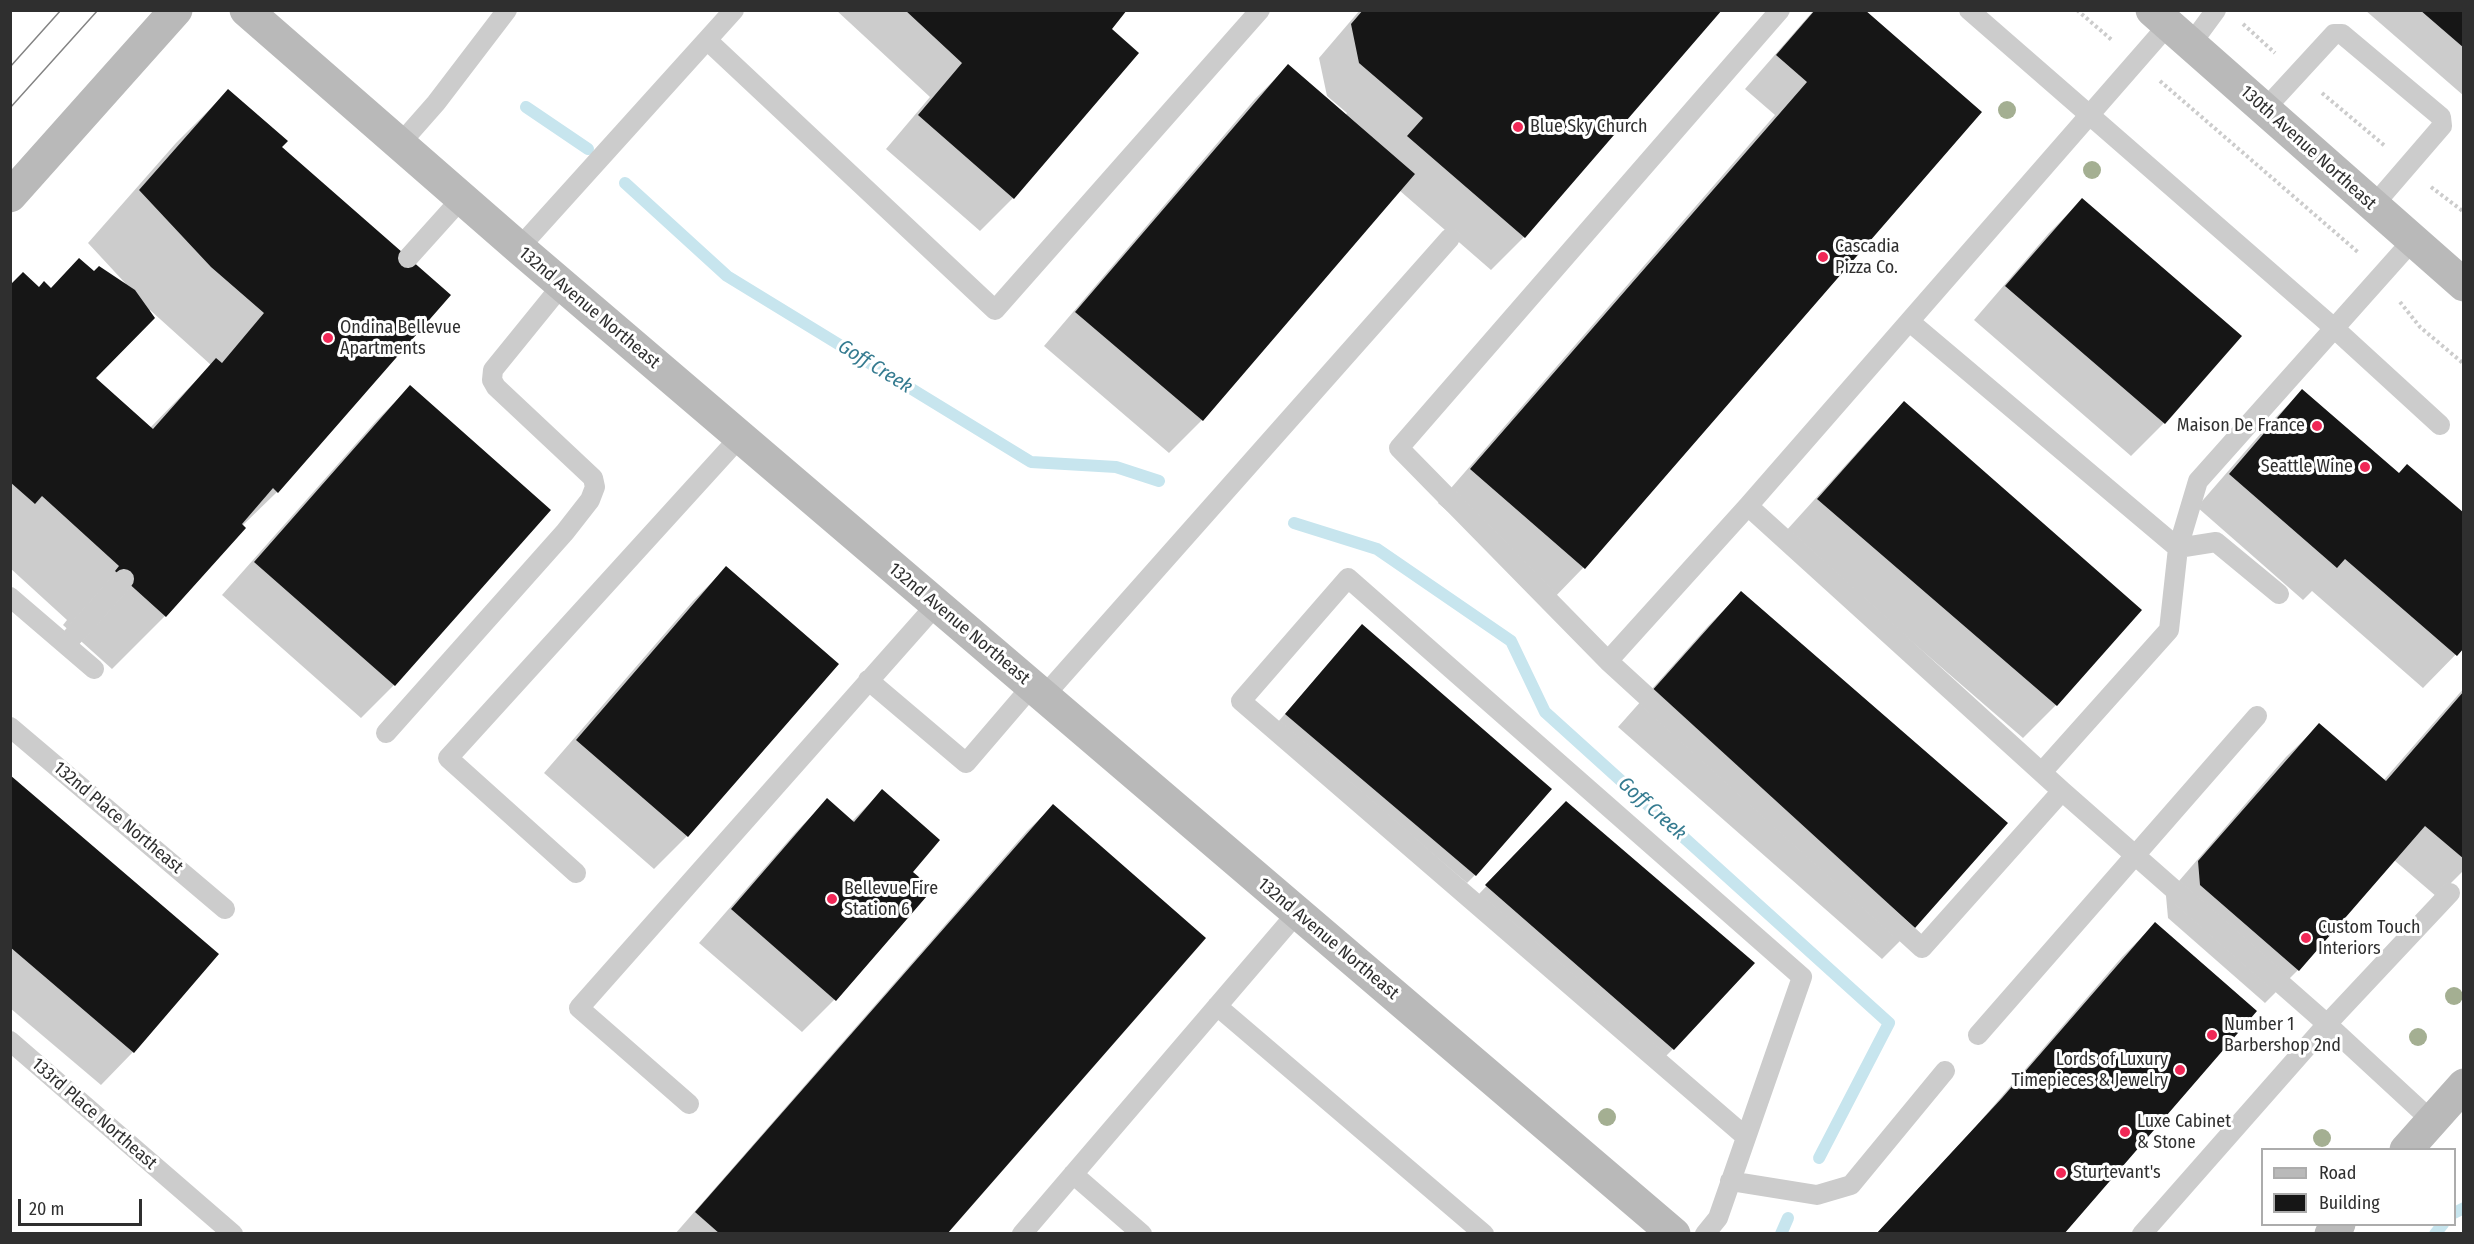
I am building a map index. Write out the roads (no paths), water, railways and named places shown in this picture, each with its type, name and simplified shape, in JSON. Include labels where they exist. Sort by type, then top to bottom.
[{"type":"street","points":[[10,196],[176,10]]},
{"type":"street","name":"132nd Avenue Northeast","points":[[246,10],[562,285],[1674,1233]]},
{"type":"street","name":"130th Avenue Northeast","points":[[2170,26],[2463,285]]},
{"type":"street","points":[[2407,1148],[2463,1085]]},
{"type":"lane","points":[[399,145],[436,103],[507,10]]},
{"type":"lane","points":[[519,248],[734,10]]},
{"type":"lane","points":[[707,40],[995,310],[1260,10]]},
{"type":"lane","points":[[1780,10],[1399,448],[1608,661],[1922,948],[2062,791]]},
{"type":"lane","points":[[1969,10],[2334,328],[2440,425]]},
{"type":"lane","points":[[1608,661],[1748,506],[2137,61],[2170,26],[2216,10]]},
{"type":"lane","points":[[2264,110],[2334,34],[2342,34],[2441,117],[2442,126],[2373,206]]},
{"type":"lane","points":[[408,258],[462,198]]},
{"type":"lane","points":[[868,680],[966,763],[1038,691],[1449,238]]},
{"type":"lane","points":[[2042,772],[2169,630],[2178,548],[2198,481],[2412,242]]},
{"type":"lane","points":[[386,733],[566,532],[590,500],[595,487],[593,478],[496,387],[492,380],[493,370],[562,285]]},
{"type":"lane","points":[[1910,322],[2178,548],[2216,542],[2279,594]]},
{"type":"lane","points":[[576,873],[448,758],[740,437]]},
{"type":"lane","points":[[1748,506],[2062,791],[2327,1024],[2432,1121]]},
{"type":"lane","points":[[1704,1233],[1718,1218],[1802,977],[1348,578],[1241,701],[1746,1137]]},
{"type":"lane","points":[[66,644],[124,579]]},
{"type":"lane","points":[[10,597],[94,669]]},
{"type":"lane","points":[[689,1104],[579,1008],[936,604]]},
{"type":"lane","points":[[1978,1035],[2257,716]]},
{"type":"lane","name":"132nd Place Northeast","points":[[10,727],[225,909]]},
{"type":"lane","points":[[2151,1230],[2327,1024],[2451,893]]},
{"type":"lane","points":[[1022,1233],[1297,913]]},
{"type":"lane","points":[[1217,1006],[1484,1233]]},
{"type":"lane","name":"133rd Place Northeast","points":[[10,1041],[233,1233]]},
{"type":"lane","points":[[1730,1181],[1817,1195],[1851,1185],[1944,1071]]},
{"type":"lane","points":[[1073,1174],[1142,1233]]},
{"type":"waterway","name":"Goff Creek","points":[[526,107],[588,149]]},
{"type":"waterway","name":"Goff Creek","points":[[625,183],[727,276],[1031,462],[1116,467],[1159,481]]},
{"type":"waterway","name":"Goff Creek","points":[[1294,523],[1377,549],[1511,641],[1545,712],[1889,1023],[1819,1158]]},
{"type":"waterway","name":"Goff Creek","points":[[2456,1212],[2464,1208]]},
{"type":"waterway","name":"Goff Creek","points":[[1781,1234],[1788,1218]]},
{"type":"waterway","name":"Goff Creek","points":[[2435,1234],[2441,1226]]},
{"type":"tram line","points":[[10,67],[61,10]]},
{"type":"tram line","points":[[10,108],[98,10]]},
{"type":"place","name":"Blue Sky Church","points":[[1518,127]]},
{"type":"place","name":"Cascadia Pizza Co.","points":[[1823,257]]},
{"type":"place","name":"Ondina Bellevue Apartments","points":[[328,338]]},
{"type":"place","name":"Maison De France","points":[[2317,426]]},
{"type":"place","name":"Seattle Wine","points":[[2365,467]]},
{"type":"place","name":"Bellevue Fire Station 6","points":[[832,899]]},
{"type":"place","name":"Custom Touch Interiors","points":[[2306,938]]},
{"type":"place","name":"Number 1 Barbershop 2nd","points":[[2212,1035]]},
{"type":"place","name":"Lords of Luxury Timepieces & Jewelry","points":[[2180,1070]]},
{"type":"place","name":"Luxe Cabinet & Stone","points":[[2125,1132]]},
{"type":"place","name":"Sturtevant's","points":[[2061,1173]]}]
